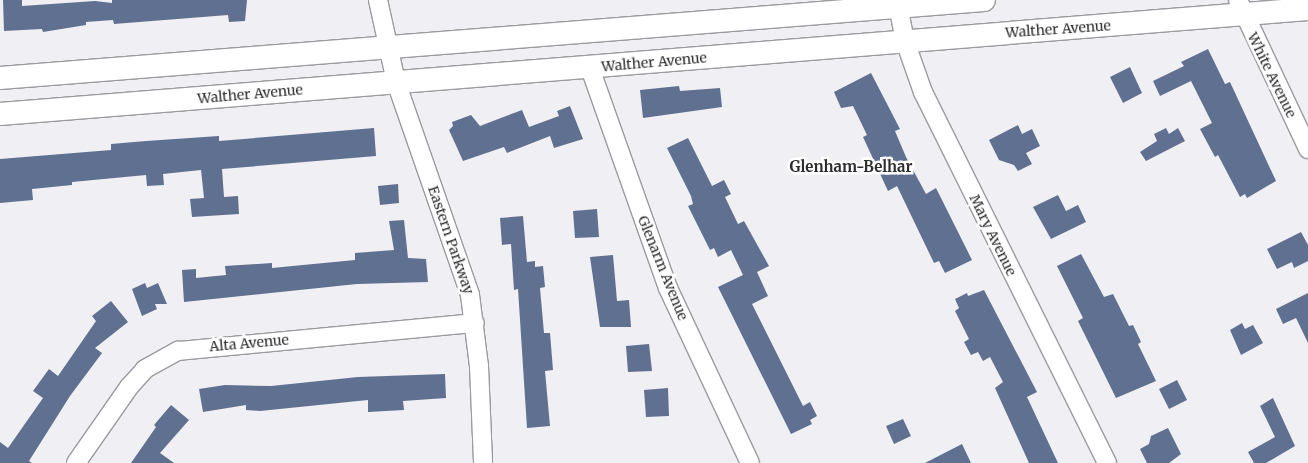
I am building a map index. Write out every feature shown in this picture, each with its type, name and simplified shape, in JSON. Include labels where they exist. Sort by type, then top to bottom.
[{"type":"main road","points":[[0,78],[387,48],[897,3],[984,0]]},
{"type":"main road","name":"Walther Avenue","points":[[0,114],[590,68],[905,41],[1240,7],[1308,9]]},
{"type":"street","name":"Eastern Parkway","points":[[378,0],[387,48],[396,82],[458,256],[475,323],[483,463]]},
{"type":"street","name":"Mary Avenue","points":[[897,3],[905,41],[923,92],[1107,463]]},
{"type":"street","name":"White Avenue","points":[[1240,7],[1308,149]]},
{"type":"street","name":"Glenarm Avenue","points":[[590,68],[668,288],[750,463]]},
{"type":"street","name":"Alta Avenue","points":[[76,463],[129,387],[145,369],[178,351],[475,323]]},
{"type":"building","points":[[3,0],[22,0],[22,6],[95,1],[112,3],[112,0],[247,0],[245,21],[229,22],[228,15],[114,24],[113,20],[86,22],[86,25],[43,32],[42,29],[4,31]]},
{"type":"building","points":[[1208,49],[1225,84],[1230,82],[1276,181],[1247,198],[1245,194],[1240,197],[1218,155],[1215,157],[1200,129],[1212,123],[1191,81],[1160,96],[1153,81],[1184,66],[1181,62]]},
{"type":"building","points":[[1130,67],[1142,93],[1123,103],[1110,77]]},
{"type":"building","points":[[871,73],[900,129],[895,131],[906,157],[926,194],[936,188],[972,260],[945,273],[939,261],[934,263],[897,186],[888,191],[863,137],[867,135],[853,106],[841,108],[834,92]]},
{"type":"building","points":[[679,86],[680,91],[720,88],[722,107],[643,118],[640,90]]},
{"type":"building","points":[[570,106],[583,139],[554,148],[550,136],[507,153],[504,147],[463,161],[449,130],[453,126],[452,122],[471,115],[480,126],[522,110],[529,127],[559,116],[557,111]]},
{"type":"building","points":[[1018,125],[1022,134],[1032,129],[1040,146],[1026,153],[1032,164],[1018,171],[1014,165],[999,160],[989,140]]},
{"type":"building","points":[[374,128],[376,156],[222,169],[224,197],[238,196],[239,214],[192,217],[190,199],[204,198],[201,170],[163,174],[164,185],[147,186],[146,175],[72,182],[72,185],[32,189],[33,200],[0,203],[0,159],[111,150],[111,144],[146,141],[219,136],[219,141]]},
{"type":"building","points":[[1166,128],[1169,134],[1178,128],[1185,141],[1146,161],[1140,152],[1157,141],[1154,134]]},
{"type":"building","points":[[688,138],[712,186],[724,180],[731,194],[725,197],[738,224],[744,221],[769,266],[757,272],[768,296],[752,304],[803,406],[810,402],[817,416],[810,420],[812,424],[791,434],[718,287],[743,275],[731,250],[718,257],[714,248],[710,250],[688,206],[693,204],[691,196],[667,148]]},
{"type":"building","points":[[398,184],[399,203],[380,205],[378,186]]},
{"type":"building","points":[[1058,195],[1066,211],[1078,205],[1086,222],[1051,239],[1033,207]]},
{"type":"building","points":[[597,209],[599,237],[575,238],[573,211]]},
{"type":"building","points":[[523,216],[527,262],[535,261],[535,267],[543,266],[545,287],[540,288],[544,333],[550,333],[553,370],[545,371],[550,426],[527,428],[518,289],[514,290],[511,244],[502,245],[500,218]]},
{"type":"building","points":[[404,220],[408,258],[426,259],[428,282],[357,284],[184,302],[182,270],[196,269],[196,278],[226,275],[225,266],[272,263],[272,268],[355,260],[355,253],[394,250],[389,221]]},
{"type":"building","points":[[1301,232],[1308,245],[1308,261],[1294,268],[1292,262],[1277,269],[1267,249]]},
{"type":"building","points":[[1081,254],[1104,297],[1113,294],[1129,326],[1133,325],[1141,342],[1138,344],[1156,381],[1116,398],[1078,321],[1083,318],[1057,266]]},
{"type":"building","points":[[613,255],[617,301],[629,300],[631,327],[600,327],[590,257]]},
{"type":"building","points":[[145,283],[147,288],[158,283],[167,304],[155,304],[157,309],[142,316],[132,289]]},
{"type":"building","points":[[984,290],[1037,392],[1027,397],[1058,463],[1029,463],[995,388],[1003,382],[990,357],[983,361],[978,352],[971,355],[964,342],[969,339],[955,311],[959,308],[955,299],[967,293],[968,296]]},
{"type":"building","points":[[1308,293],[1308,343],[1296,318],[1283,324],[1276,309]]},
{"type":"building","points":[[111,301],[128,322],[95,348],[102,353],[70,396],[29,461],[32,463],[0,463],[0,442],[8,448],[43,398],[33,391],[49,369],[58,376],[96,321],[92,316]]},
{"type":"building","points":[[1242,323],[1245,329],[1253,325],[1263,343],[1241,355],[1230,330]]},
{"type":"building","points":[[649,344],[652,371],[628,372],[626,346]]},
{"type":"building","points":[[445,374],[446,398],[403,401],[404,410],[368,412],[368,400],[260,411],[246,410],[246,405],[203,412],[199,389],[225,385],[271,386],[358,377]]},
{"type":"building","points":[[1177,380],[1187,400],[1169,409],[1159,389]]},
{"type":"building","points":[[668,388],[669,416],[646,417],[644,390]]},
{"type":"building","points":[[1273,398],[1295,446],[1266,463],[1254,463],[1248,452],[1275,437],[1260,406]]},
{"type":"building","points":[[171,405],[189,420],[160,453],[174,463],[131,463],[156,427],[154,425]]},
{"type":"building","points":[[903,419],[911,436],[894,444],[886,426]]},
{"type":"building","points":[[1168,428],[1181,454],[1169,463],[1147,463],[1140,449],[1149,444],[1151,436]]},
{"type":"building","points":[[962,444],[971,463],[925,463]]},
{"type":"district","name":"Glenham-Belhar","points":[[851,167]]}]
